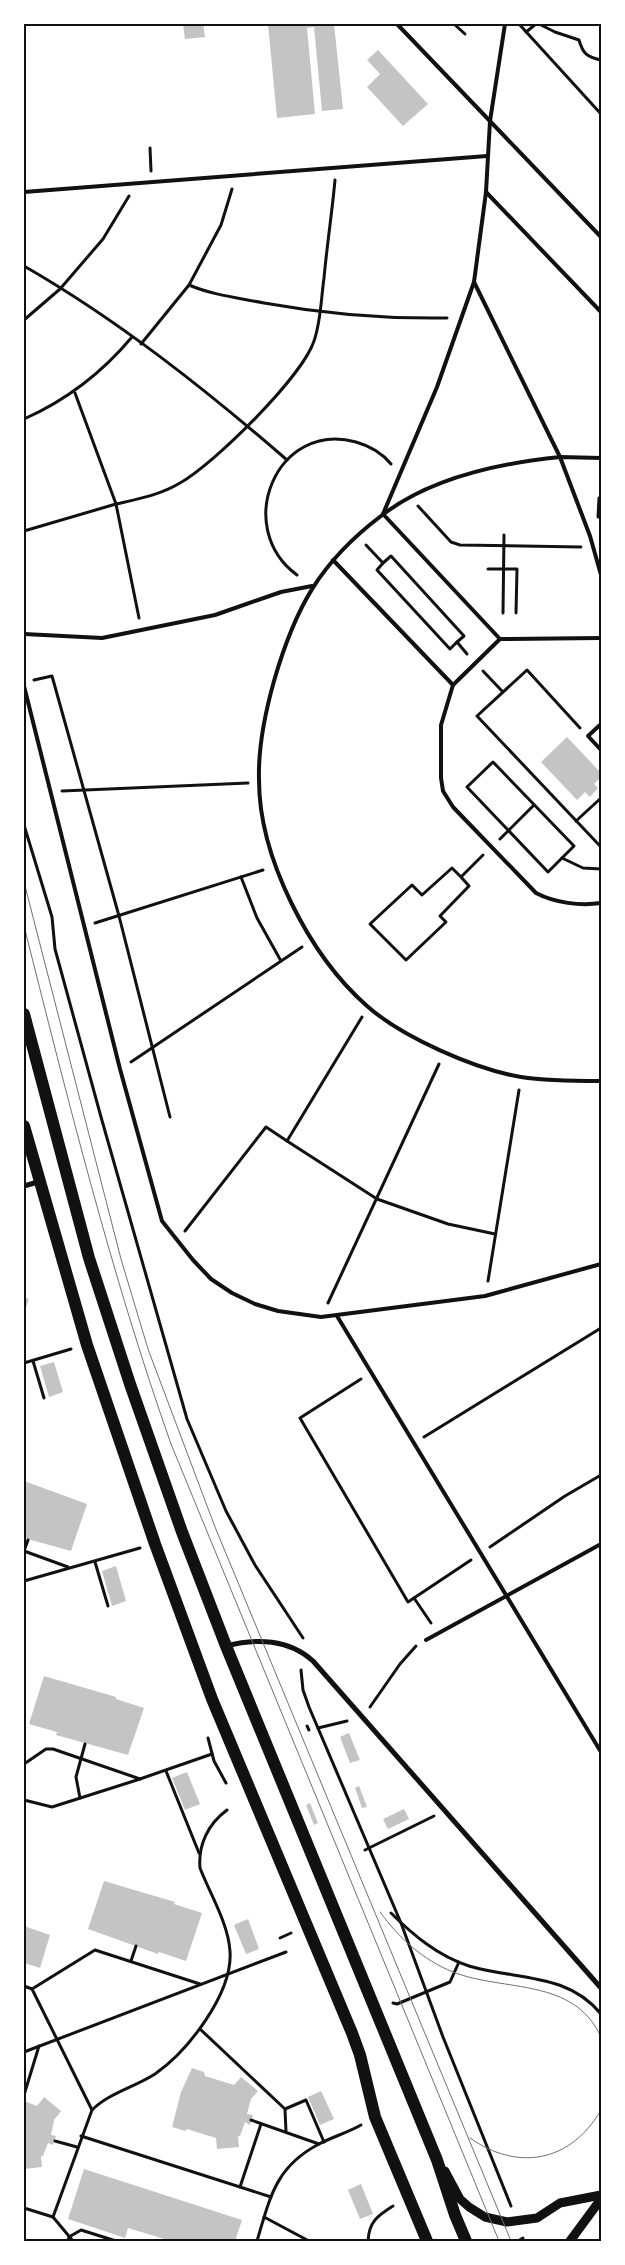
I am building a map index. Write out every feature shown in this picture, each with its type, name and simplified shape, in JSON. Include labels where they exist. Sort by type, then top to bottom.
[{"type":"main road","points":[[24,1014],[98,1284],[182,1532],[226,1646],[438,2160],[455,2215],[466,2241]]},
{"type":"main road","points":[[24,1126],[87,1344],[155,1544],[212,1699],[360,2055],[375,2117],[427,2241]]},
{"type":"street","points":[[24,1186],[39,1182]]},
{"type":"street","points":[[226,1646],[263,1641],[280,1644],[304,1652],[601,1988]]},
{"type":"street","points":[[438,2160],[460,2199],[485,2218],[513,2223],[544,2214],[560,2203],[601,2195]]},
{"type":"street","points":[[570,2241],[601,2199]]},
{"type":"lane","points":[[397,24],[601,237]]},
{"type":"lane","points":[[383,514],[437,387],[463,318],[474,282],[486,192],[490,120],[505,24]]},
{"type":"lane","points":[[24,192],[487,156]]},
{"type":"lane","points":[[486,192],[601,312]]},
{"type":"lane","points":[[474,282],[560,457],[594,548],[601,575]]},
{"type":"lane","points":[[601,458],[560,457],[485,467],[412,497],[383,514],[358,535],[333,560],[312,586],[286,642],[268,702],[260,746],[258,782],[265,825],[276,866],[291,903],[312,941],[337,976],[368,1007],[402,1030],[445,1052],[491,1069],[521,1077],[562,1081],[601,1081]]},
{"type":"lane","points":[[383,514],[500,639]]},
{"type":"lane","points":[[333,560],[453,685]]},
{"type":"lane","points":[[24,634],[102,638],[215,615],[281,592],[312,586]]},
{"type":"lane","points":[[601,638],[500,639],[453,685],[441,725],[443,791],[453,807],[536,893],[544,898],[585,905],[601,904]]},
{"type":"lane","points":[[24,686],[120,1069],[162,1221],[177,1242],[211,1279],[232,1293],[255,1304],[275,1310],[321,1317],[486,1296],[601,1264]]},
{"type":"lane","points":[[601,724],[588,736],[601,750]]},
{"type":"lane","points":[[337,1316],[482,1552],[601,1752]]},
{"type":"lane","points":[[426,1640],[509,1597],[601,1544]]},
{"type":"path","points":[[454,24],[465,34]]},
{"type":"path","points":[[518,24],[601,114]]},
{"type":"path","points":[[526,32],[538,24],[579,40],[582,51],[586,56],[601,60]]},
{"type":"path","points":[[150,148],[152,181]]},
{"type":"path","points":[[24,531],[116,504],[148,497],[179,484],[202,469],[247,425],[296,372],[308,357],[320,312],[336,167]]},
{"type":"path","points":[[141,344],[189,285],[221,225],[237,174]]},
{"type":"path","points":[[24,320],[60,288],[103,239],[131,193],[130,183]]},
{"type":"path","points":[[24,266],[132,337],[247,425],[287,460]]},
{"type":"path","points":[[189,285],[239,298],[320,312],[356,316],[463,318]]},
{"type":"path","points":[[24,419],[75,393],[118,353],[132,337]]},
{"type":"path","points":[[75,393],[116,504],[141,630]]},
{"type":"path","points":[[312,586],[291,571],[275,552],[266,529],[265,504],[272,480],[287,460],[305,447],[318,443],[347,440],[368,446],[386,457],[400,474]]},
{"type":"path","points":[[412,497],[422,512],[451,542],[460,546],[594,548]]},
{"type":"path","points":[[601,498],[598,498],[598,517],[601,517]]},
{"type":"path","points":[[358,535],[384,563]]},
{"type":"path","points":[[503,613],[504,535]]},
{"type":"path","points":[[391,556],[464,636],[450,649],[376,570],[384,563],[391,556]]},
{"type":"path","points":[[488,569],[517,569],[516,613]]},
{"type":"path","points":[[457,642],[464,650]]},
{"type":"path","points":[[577,724],[527,670],[477,716],[601,847]]},
{"type":"path","points":[[33,680],[52,676],[118,916],[170,1116]]},
{"type":"path","points":[[488,677],[502,691]]},
{"type":"path","points":[[493,762],[534,805],[574,846],[548,872],[467,787],[493,762]]},
{"type":"path","points":[[51,792],[258,782]]},
{"type":"path","points":[[576,821],[601,798]]},
{"type":"path","points":[[504,835],[534,805]]},
{"type":"path","points":[[24,825],[31,856],[42,881],[64,982],[178,1392],[206,1469],[226,1511],[255,1565],[306,1642],[301,1668],[303,1690],[401,1922],[428,1991],[446,2045],[511,2206]]},
{"type":"path","points":[[461,878],[491,847]]},
{"type":"path","points":[[562,858],[583,868],[601,869]]},
{"type":"path","points":[[85,926],[276,866]]},
{"type":"path","points":[[452,868],[461,878],[469,886],[440,916],[446,922],[406,960],[370,924],[412,885],[422,895],[452,868]]},
{"type":"path","points":[[241,877],[257,918],[281,961]]},
{"type":"path","points":[[120,1069],[312,941]]},
{"type":"path","points":[[288,1141],[368,1007]]},
{"type":"path","points":[[321,1317],[445,1052]]},
{"type":"path","points":[[486,1296],[521,1077]]},
{"type":"path","points":[[177,1242],[266,1127],[377,1199],[448,1224],[495,1234]]},
{"type":"path","points":[[415,1443],[601,1328]]},
{"type":"path","points":[[24,1363],[33,1362],[87,1344]]},
{"type":"path","points":[[33,1362],[44,1398]]},
{"type":"path","points":[[371,1372],[300,1418],[408,1602],[565,1496],[601,1475]]},
{"type":"path","points":[[28,1540],[24,1552],[68,1567]]},
{"type":"path","points":[[24,1580],[155,1544]]},
{"type":"path","points":[[95,1562],[108,1606]]},
{"type":"path","points":[[414,1598],[438,1634]]},
{"type":"path","points":[[318,1728],[362,1716],[400,1664],[418,1644]]},
{"type":"path","points":[[80,1798],[76,1777],[85,1744]]},
{"type":"path","points":[[24,1764],[46,1749],[53,1749],[140,1779]]},
{"type":"path","points":[[24,1800],[52,1808],[212,1754]]},
{"type":"path","points":[[53,2217],[92,2110],[104,2100],[143,2082],[164,2068],[200,2029],[209,2017],[230,1960],[230,1949],[225,1932],[200,1868],[199,1853],[166,1770]]},
{"type":"path","points":[[199,1853],[204,1837],[221,1814],[227,1810]]},
{"type":"path","points":[[365,1850],[445,1811]]},
{"type":"path","points":[[391,1912],[427,1944],[459,1962],[484,1970],[540,1978],[562,1985],[584,1998],[601,2014]]},
{"type":"path","points":[[131,1961],[136,1946]]},
{"type":"path","points":[[32,1989],[95,1950],[201,1984]]},
{"type":"path","points":[[24,2052],[286,1952]]},
{"type":"path","points":[[393,2001],[394,2005],[450,1982],[459,1962]]},
{"type":"path","points":[[24,1986],[32,1989],[92,2110]]},
{"type":"path","points":[[418,1990],[420,1994]]},
{"type":"path","points":[[200,2029],[285,2109],[286,2132]]},
{"type":"path","points":[[24,2095],[39,2046]]},
{"type":"path","points":[[285,2109],[306,2100],[324,2142]]},
{"type":"path","points":[[257,2241],[271,2197],[282,2173],[288,2166],[319,2144],[375,2117]]},
{"type":"path","points":[[252,2120],[319,2144]]},
{"type":"path","points":[[240,2187],[261,2124]]},
{"type":"path","points":[[82,2136],[271,2197]]},
{"type":"path","points":[[54,2141],[77,2147]]},
{"type":"path","points":[[368,2241],[371,2224],[376,2217],[408,2197]]},
{"type":"path","points":[[24,2208],[53,2217],[68,2239],[73,2241]]},
{"type":"path","points":[[264,2217],[310,2241]]},
{"type":"path","points":[[68,2239],[81,2230],[116,2241]]},
{"type":"path","points":[[518,2241],[523,2238],[525,2241]]},
{"type":"building","points":[[183,24],[203,24],[205,37],[185,39]]},
{"type":"building","points":[[268,24],[334,24],[343,109],[322,111],[314,27],[307,28],[315,114],[277,118]]},
{"type":"building","points":[[378,50],[428,104],[403,126],[367,87],[380,74],[367,60]]},
{"type":"building","points":[[567,737],[601,773],[601,777],[594,784],[598,788],[590,797],[585,792],[577,800],[541,762]]},
{"type":"building","points":[[24,1297],[29,1299],[24,1313]]},
{"type":"building","points":[[54,1362],[63,1392],[49,1397],[40,1366]]},
{"type":"building","points":[[24,1481],[87,1504],[71,1551],[24,1538]]},
{"type":"building","points":[[116,1566],[126,1601],[112,1606],[102,1571]]},
{"type":"building","points":[[44,1676],[116,1697],[116,1699],[144,1708],[128,1755],[56,1735],[57,1732],[29,1724]]},
{"type":"building","points":[[349,1733],[360,1760],[350,1763],[340,1737]]},
{"type":"building","points":[[187,1772],[200,1804],[185,1810],[172,1778]]},
{"type":"building","points":[[359,1786],[367,1807],[362,1808],[355,1788]]},
{"type":"building","points":[[310,1803],[318,1823],[314,1825],[306,1805]]},
{"type":"building","points":[[404,1809],[409,1819],[388,1829],[383,1819]]},
{"type":"building","points":[[104,1881],[175,1902],[174,1904],[202,1913],[186,1961],[159,1952],[158,1954],[88,1929]]},
{"type":"building","points":[[248,1919],[259,1949],[246,1954],[234,1925]]},
{"type":"building","points":[[24,1926],[50,1935],[40,1968],[24,1963]]},
{"type":"building","points":[[192,2068],[204,2072],[205,2076],[234,2085],[241,2077],[258,2091],[251,2099],[247,2114],[253,2115],[250,2125],[245,2122],[240,2136],[238,2136],[239,2147],[217,2149],[216,2138],[187,2129],[185,2131],[172,2127],[181,2092]]},
{"type":"building","points":[[321,2091],[334,2119],[320,2125],[308,2097]]},
{"type":"building","points":[[44,2097],[61,2111],[54,2120],[51,2135],[56,2136],[53,2145],[48,2143],[43,2156],[41,2156],[42,2167],[24,2169],[24,2101],[37,2106]]},
{"type":"building","points":[[84,2169],[242,2220],[235,2241],[171,2241],[128,2228],[125,2238],[68,2219]]},
{"type":"building","points":[[361,2184],[373,2214],[360,2219],[348,2190]]},
{"type":"tram line","points":[[24,882],[121,1259],[148,1349],[215,1527],[511,2241]]},
{"type":"tram line","points":[[24,926],[91,1186],[129,1316],[171,1444],[499,2241]]},
{"type":"tram line","points":[[380,1912],[395,1931],[412,1947],[442,1967],[473,1978],[556,1995],[574,2004],[589,2018],[601,2037]]},
{"type":"tram line","points":[[470,2138],[488,2149],[506,2155],[525,2158],[542,2156],[559,2151],[575,2141],[589,2128],[601,2110]]}]
